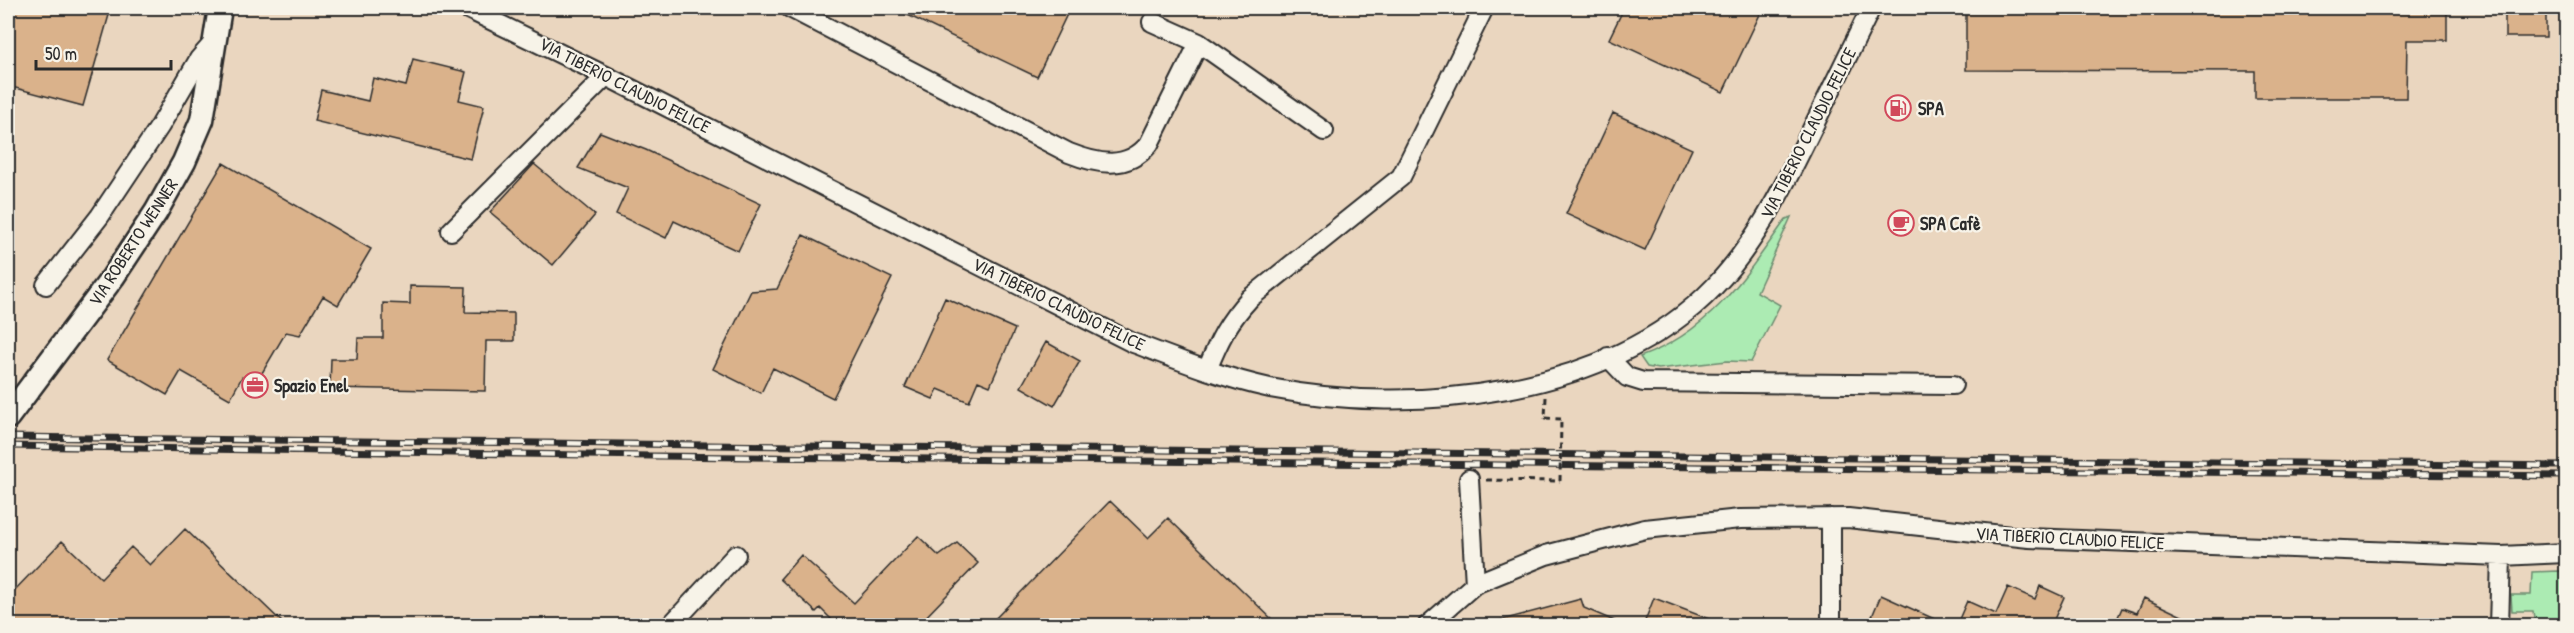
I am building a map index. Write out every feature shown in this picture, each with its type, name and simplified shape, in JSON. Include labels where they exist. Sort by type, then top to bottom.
[{"type":"main road","name":"VIA ROBERTO WENNER","points":[[8,417],[113,277],[156,212],[184,162],[202,120],[220,8]]},
{"type":"street","name":"VIA TIBERIO CLAUDIO FELICE","points":[[466,8],[606,76],[1131,342],[1207,370],[1269,387],[1324,396],[1398,399],[1463,395],[1517,388],[1562,375],[1651,337],[1684,316],[1715,286],[1739,257],[1777,201],[1871,8]]},
{"type":"street","points":[[790,8],[1069,153],[1102,164],[1136,157],[1149,144],[1199,43]]},
{"type":"street","points":[[1207,370],[1221,334],[1232,317],[1250,298],[1401,177],[1484,8]]},
{"type":"street","points":[[1152,22],[1199,43],[1324,131]]},
{"type":"street","points":[[46,285],[100,216],[160,126],[199,59],[214,42]]},
{"type":"street","points":[[451,231],[606,76]]},
{"type":"street","points":[[1608,357],[1627,377],[1643,382],[1953,385]]},
{"type":"street","points":[[1469,479],[1475,584]]},
{"type":"street","points":[[1831,518],[1831,626]]},
{"type":"street","name":"VIA TIBERIO CLAUDIO FELICE","points":[[1427,626],[1475,584],[1546,555],[1645,529],[1740,519],[1848,518],[2029,538],[2501,556],[2566,553]]},
{"type":"street","points":[[670,626],[736,555]]},
{"type":"street","points":[[2499,626],[2501,556]]},
{"type":"path","points":[[1469,479],[1560,481],[1561,419],[1545,418],[1546,407]]},
{"type":"shaded area","points":[[8,8],[2566,8],[2566,625],[8,625]]},
{"type":"green space","points":[[1791,217],[1757,292],[1780,305],[1751,362],[1727,361],[1658,369],[1647,367],[1640,357],[1687,333],[1706,318],[1740,282],[1786,219]]},
{"type":"green space","points":[[2532,572],[2566,572],[2566,625],[2535,625],[2533,611],[2512,611],[2511,595],[2531,595]]},
{"type":"building","points":[[8,8],[111,8],[83,106],[8,86]]},
{"type":"building","points":[[893,8],[1070,8],[1037,77]]},
{"type":"building","points":[[1624,8],[1763,8],[1723,92],[1609,39]]},
{"type":"building","points":[[1966,8],[2447,8],[2447,40],[2407,40],[2406,98],[2255,98],[2255,71],[1966,70]]},
{"type":"building","points":[[2505,8],[2546,8],[2546,37],[2505,37]]},
{"type":"building","points":[[413,59],[466,72],[459,100],[484,106],[471,159],[314,121],[321,90],[368,101],[373,78],[406,86]]},
{"type":"building","points":[[1613,113],[1692,149],[1645,250],[1566,214]]},
{"type":"building","points":[[600,132],[646,150],[761,204],[738,251],[674,221],[666,238],[616,214],[628,188],[578,168]]},
{"type":"building","points":[[223,163],[371,249],[338,305],[323,296],[300,335],[286,332],[255,385],[242,377],[230,399],[181,371],[167,395],[107,360]]},
{"type":"building","points":[[534,164],[595,215],[553,265],[490,212]]},
{"type":"building","points":[[803,235],[892,278],[833,398],[773,368],[761,393],[713,369],[751,291],[777,289]]},
{"type":"building","points":[[410,286],[466,287],[465,312],[514,313],[514,341],[486,341],[485,391],[330,388],[331,359],[357,359],[358,338],[383,338],[383,303],[410,304]]},
{"type":"building","points":[[945,298],[1015,329],[990,386],[978,381],[969,402],[938,389],[933,399],[905,387]]},
{"type":"building","points":[[1046,342],[1080,361],[1054,406],[1021,387]]},
{"type":"building","points":[[1110,501],[1148,538],[1168,518],[1279,626],[988,626]]},
{"type":"building","points":[[185,529],[286,626],[8,626],[8,597],[62,541],[101,578],[131,547],[150,565]]},
{"type":"building","points":[[918,536],[939,556],[957,543],[978,563],[917,626],[838,626],[820,608],[816,612],[780,579],[801,555],[854,603]]},
{"type":"building","points":[[2040,586],[2064,597],[2051,626],[1956,626],[1967,601],[1996,614],[2008,587],[2035,599]]},
{"type":"building","points":[[1881,595],[1950,626],[1868,626]]},
{"type":"building","points":[[1654,598],[1722,624],[1722,626],[1643,626]]},
{"type":"building","points":[[2144,598],[2203,626],[2114,626],[2122,608],[2137,613]]},
{"type":"building","points":[[1581,599],[1584,608],[1626,626],[1499,626],[1498,621]]},
{"type":"railway","points":[[8,437],[2566,466]]},
{"type":"railway","points":[[8,446],[653,456],[2566,476]]},
{"type":"place","name":"SPA","points":[[1898,108]]},
{"type":"place","name":"SPA Cafè","points":[[1901,223]]},
{"type":"place","name":"Spazio Enel","points":[[255,385]]}]
